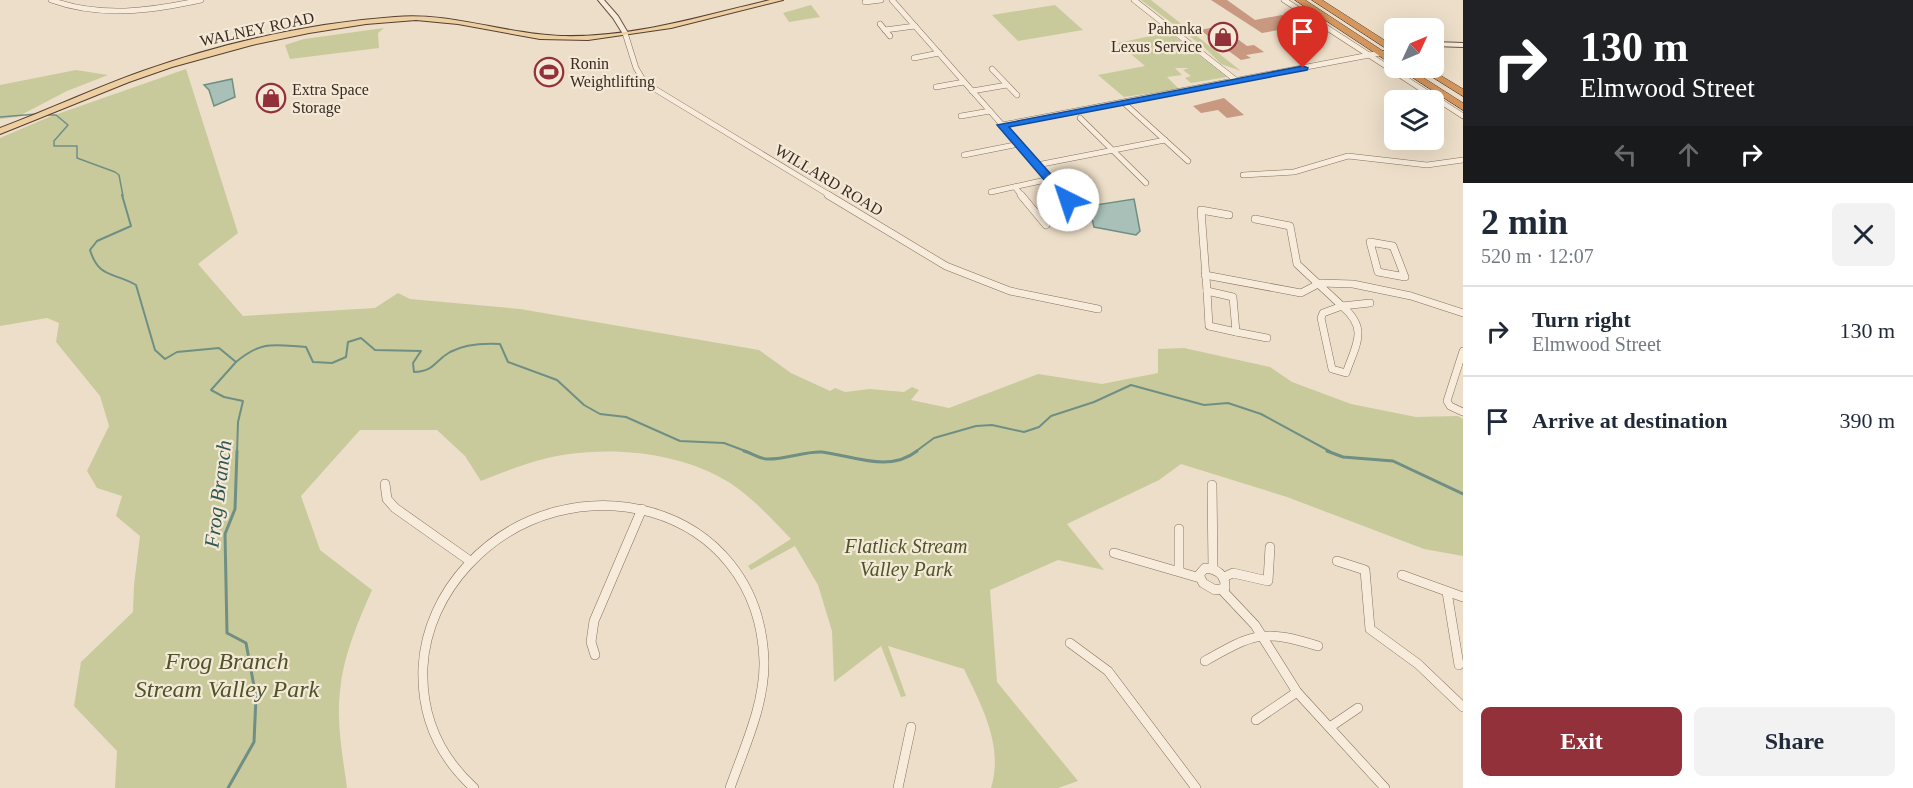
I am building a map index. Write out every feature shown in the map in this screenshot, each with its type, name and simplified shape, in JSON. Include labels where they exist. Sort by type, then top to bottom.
[{"type":"highway","points":[[1299,0],[1384,56]]},
{"type":"highway","points":[[1316,0],[1384,43]]},
{"type":"highway","points":[[1418,78],[1463,106]]},
{"type":"highway","points":[[1438,78],[1463,93]]},
{"type":"main road","name":"WILLARD ROAD","points":[[601,0],[616,17],[625,33]]},
{"type":"main road","name":"WALNEY ROAD","points":[[0,131],[154,70],[210,53],[275,38],[384,20],[449,19],[550,38],[587,38],[625,33],[779,0]]},
{"type":"main road","points":[[1444,44],[1463,45]]},
{"type":"main road","points":[[1380,53],[1384,52]]},
{"type":"street","points":[[51,0],[77,8],[119,11],[162,8],[201,0]]},
{"type":"street","points":[[866,2],[881,0]]},
{"type":"street","points":[[892,0],[1068,200]]},
{"type":"street","points":[[1134,0],[1237,81]]},
{"type":"street","points":[[1284,0],[1463,116]]},
{"type":"street","points":[[880,24],[890,36]]},
{"type":"street","points":[[885,30],[915,26]]},
{"type":"street","name":"WILLARD ROAD","points":[[625,33],[636,68],[645,83],[924,254],[958,272],[997,287],[1052,302],[1098,309]]},
{"type":"street","points":[[914,58],[939,53]]},
{"type":"street","points":[[1002,125],[1380,53]]},
{"type":"street","points":[[992,69],[1017,95]]},
{"type":"street","points":[[936,87],[964,82]]},
{"type":"street","points":[[972,91],[1007,85]]},
{"type":"street","points":[[1124,103],[1188,161]]},
{"type":"street","points":[[961,116],[990,111]]},
{"type":"street","points":[[1080,118],[1146,183]]},
{"type":"street","points":[[1037,165],[1165,140]]},
{"type":"street","points":[[964,155],[1018,144]]},
{"type":"street","points":[[1243,175],[1294,172],[1347,156],[1427,165],[1463,160]]},
{"type":"street","points":[[991,192],[1050,179]]},
{"type":"street","points":[[1015,187],[1046,225]]},
{"type":"street","points":[[1229,215],[1201,210],[1209,326],[1267,338]]},
{"type":"street","points":[[1255,219],[1290,226],[1298,264],[1343,304],[1354,316],[1360,333],[1346,373],[1332,369],[1321,318],[1323,313],[1343,304],[1356,301],[1370,303]]},
{"type":"street","points":[[1378,272],[1405,277],[1393,246],[1370,242],[1378,272],[1385,290]]},
{"type":"street","points":[[1205,275],[1301,292],[1320,283],[1345,283],[1423,299],[1463,313]]},
{"type":"street","points":[[1206,291],[1233,297],[1236,332]]},
{"type":"street","points":[[1463,351],[1447,401],[1450,406],[1463,412]]},
{"type":"street","points":[[385,484],[387,499],[395,508],[470,561]]},
{"type":"street","points":[[1212,485],[1213,568]]},
{"type":"street","points":[[474,788],[450,764],[437,743],[425,710],[422,687],[426,642],[433,621],[447,591],[470,561],[492,542],[516,526],[552,511],[590,504],[642,509],[688,526],[713,542],[739,572],[756,603],[763,637],[764,673],[753,722],[730,788]]},
{"type":"street","points":[[595,655],[591,642],[594,621],[642,509]]},
{"type":"street","points":[[1179,529],[1179,571]]},
{"type":"street","points":[[1224,577],[1233,573],[1268,582],[1270,547]]},
{"type":"street","points":[[1114,553],[1200,578],[1210,589],[1222,590],[1261,633],[1297,692],[1385,788]]},
{"type":"street","points":[[1337,561],[1365,570],[1370,629],[1418,664],[1463,707]]},
{"type":"street","points":[[1200,578],[1202,569],[1213,568],[1224,577],[1226,585],[1222,590]]},
{"type":"street","points":[[1402,575],[1463,597]]},
{"type":"street","points":[[1447,592],[1459,665]]},
{"type":"street","points":[[1205,661],[1251,634],[1274,632],[1318,646]]},
{"type":"street","points":[[1070,644],[1108,671],[1196,788]]},
{"type":"street","points":[[1256,720],[1297,692]]},
{"type":"street","points":[[1330,727],[1358,708]]},
{"type":"street","points":[[898,788],[911,727]]},
{"type":"green space","points":[[1141,0],[1151,0],[1241,71],[1221,64],[1204,47]]},
{"type":"green space","points":[[811,5],[820,17],[789,22],[783,13]]},
{"type":"green space","points":[[1055,5],[1083,30],[1018,41],[992,15]]},
{"type":"green space","points":[[384,28],[378,33],[379,48],[290,59],[285,45],[304,39]]},
{"type":"green space","points":[[1169,32],[1227,77],[1191,83],[1185,78],[1191,76],[1183,70],[1189,68],[1175,68],[1182,75],[1167,77],[1179,89],[1124,97],[1098,75],[1145,66],[1118,43]]},
{"type":"green space","points":[[186,69],[238,233],[198,264],[243,316],[375,308],[398,293],[410,299],[520,309],[759,350],[791,373],[830,391],[835,388],[845,392],[870,389],[904,392],[912,387],[919,390],[911,400],[949,408],[1038,374],[1102,384],[1158,373],[1158,349],[1184,348],[1270,367],[1292,382],[1351,404],[1416,417],[1458,416],[1463,419],[1463,556],[1424,549],[1287,497],[1181,464],[1159,480],[1067,524],[1104,570],[1058,560],[990,590],[997,682],[1078,781],[1058,788],[991,788],[995,757],[993,742],[984,712],[964,669],[888,646],[906,696],[901,697],[881,646],[834,682],[832,631],[818,585],[795,546],[751,570],[748,566],[791,539],[754,502],[730,483],[693,465],[631,452],[589,452],[546,458],[481,481],[465,456],[437,430],[360,430],[301,496],[320,550],[372,590],[348,652],[340,691],[339,728],[347,788],[115,788],[117,751],[74,706],[81,662],[133,612],[140,536],[116,516],[122,496],[97,488],[87,471],[109,426],[100,396],[56,342],[59,323],[47,318],[0,326],[0,138],[49,117]]},
{"type":"green space","points":[[76,70],[108,75],[67,91],[17,117],[0,119],[0,85]]},
{"type":"shaded area","points":[[232,79],[235,97],[214,106],[209,90],[204,85]]},
{"type":"shaded area","points":[[1134,199],[1140,231],[1136,235],[1094,227],[1089,206]]},
{"type":"building","points":[[1211,0],[1227,0],[1255,20],[1282,15],[1293,22],[1289,23],[1295,27],[1262,33]]},
{"type":"building","name":"Pahanka Lexus Service","points":[[1220,26],[1247,46],[1254,45],[1264,52],[1246,55],[1251,58],[1241,60],[1200,30]]},
{"type":"building","points":[[1224,98],[1244,115],[1227,118],[1218,110],[1201,113],[1193,106]]},
{"type":"waterway","points":[[0,117],[37,114]]},
{"type":"waterway","points":[[45,115],[56,115],[68,125],[54,141],[54,146],[77,146],[77,158],[115,172],[119,175],[123,196]]},
{"type":"waterway","points":[[122,195],[131,226],[97,241],[90,250],[98,266],[108,274],[136,285],[155,350],[165,359],[177,352],[219,348],[236,362]]},
{"type":"waterway","points":[[236,362],[253,350],[277,345],[306,347],[313,362],[332,363],[346,357],[348,342],[361,338],[375,350],[421,351],[413,363],[414,372],[430,368],[450,352],[462,347],[500,344],[508,362],[557,380],[584,405],[600,414],[626,417],[680,441],[724,443],[748,452]]},
{"type":"waterway","name":"Frog Branch","points":[[236,362],[211,390],[224,397],[243,401],[238,422],[237,452]]},
{"type":"waterway","points":[[915,452],[934,438],[976,426],[992,425],[1024,432],[1039,427],[1051,416],[1094,402],[1131,385],[1204,405],[1228,403],[1261,414],[1331,452]]},
{"type":"waterway","name":"Frog Branch","points":[[228,788],[254,742],[256,697],[246,643],[227,633],[225,534],[235,509],[237,451]]},
{"type":"waterway","points":[[744,451],[766,459],[822,452]]},
{"type":"waterway","points":[[822,452],[883,462],[906,458],[917,451]]},
{"type":"waterway","points":[[1327,451],[1343,457],[1393,461],[1463,494]]},
{"type":"waterway","points":[[817,452],[822,452]]},
{"type":"place","name":"Pahanka Lexus Service","points":[[1223,37]]},
{"type":"place","name":"Ronin Weightlifting","points":[[549,72]]},
{"type":"place","name":"Extra Space Storage","points":[[271,98]]},
{"type":"route","points":[[1068,200],[1002,125],[1303,68]]},
{"type":"park label","name":"Flatlick Stream Valley Park","points":[[906,558]]},
{"type":"park label","name":"Frog Branch Stream Valley Park","points":[[227,675]]}]
